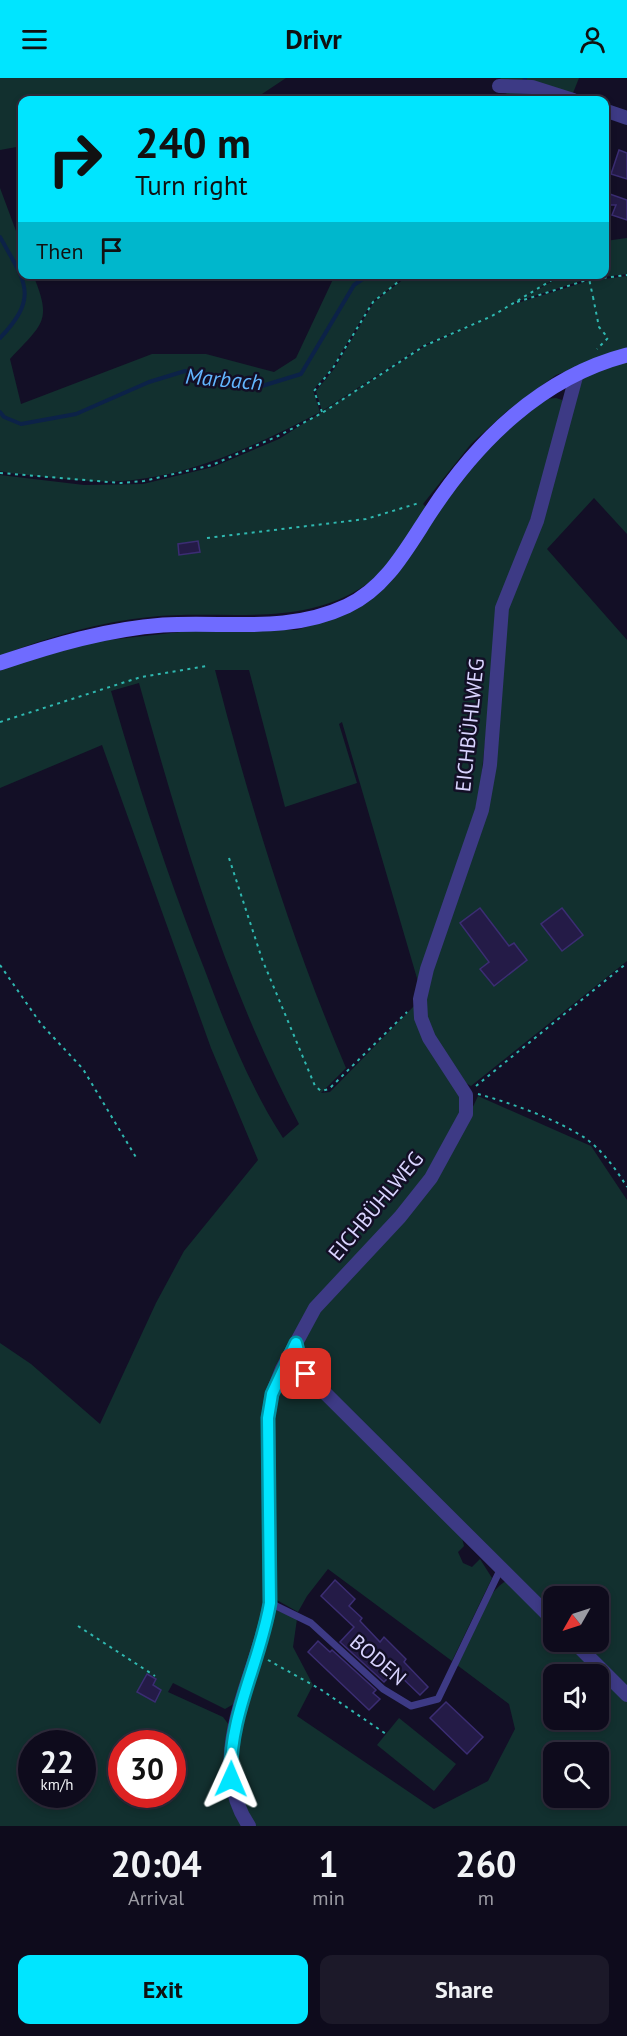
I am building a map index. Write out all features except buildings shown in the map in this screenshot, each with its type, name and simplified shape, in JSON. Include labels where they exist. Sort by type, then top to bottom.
[{"type":"street","points":[[501,83],[532,87],[560,96]]},
{"type":"street","points":[[609,112],[627,118]]},
{"type":"street","points":[[0,663],[99,635],[161,625],[300,623],[347,606],[360,599],[388,575],[459,472],[509,419],[557,383],[577,373],[627,355]]},
{"type":"street","name":"EICHBÜHLWEG","points":[[249,1826],[234,1799],[230,1760],[236,1719],[258,1654],[270,1603],[268,1418],[272,1394],[315,1308],[400,1216],[430,1178],[466,1114],[466,1095],[429,1038],[421,1018],[420,999],[427,969],[482,810],[490,765],[502,608],[537,521],[577,373]]},
{"type":"street","points":[[296,1343],[302,1368],[306,1374],[543,1610]]},
{"type":"street","points":[[584,1652],[627,1695]]},
{"type":"lane","name":"BODEN","points":[[270,1603],[311,1623],[383,1689],[411,1706],[438,1699],[501,1568]]},
{"type":"path","points":[[609,277],[627,275]]},
{"type":"path","points":[[322,413],[314,391],[333,368],[373,302],[402,279]]},
{"type":"path","points":[[0,473],[82,482],[144,481],[212,465],[278,436],[322,413],[424,346],[510,304],[553,279]]},
{"type":"path","points":[[589,279],[599,327],[608,338],[594,353]]},
{"type":"path","points":[[510,304],[595,279]]},
{"type":"path","points":[[207,538],[366,519],[420,503]]},
{"type":"path","points":[[0,722],[141,677],[207,666]]},
{"type":"path","points":[[229,858],[281,1008],[315,1086],[321,1091],[329,1089],[420,999]]},
{"type":"path","points":[[466,1095],[627,963]]},
{"type":"path","points":[[0,965],[41,1024],[83,1070],[137,1159]]},
{"type":"path","points":[[466,1095],[479,1094],[561,1125],[586,1139],[603,1154],[627,1187]]},
{"type":"path","points":[[78,1626],[155,1676]]},
{"type":"path","points":[[258,1654],[320,1689],[386,1734]]},
{"type":"green space","points":[[0,78],[286,78],[259,96],[18,96],[18,147],[0,150]]},
{"type":"green space","points":[[500,78],[579,78],[572,96],[502,96],[507,93],[505,83]]},
{"type":"green space","points":[[0,188],[18,236],[18,279],[34,279],[43,313],[37,329],[10,359],[21,404],[152,354],[206,354],[274,372],[296,358],[333,279],[402,279],[372,302],[332,368],[313,390],[320,412],[249,447],[175,473],[123,481],[66,479],[0,471]]},
{"type":"green space","points":[[627,238],[627,274],[609,276],[609,240]]},
{"type":"green space","points":[[627,276],[627,348],[556,375],[507,411],[471,444],[423,504],[426,507],[383,570],[364,586],[339,599],[313,608],[287,613],[177,615],[131,619],[74,631],[0,656],[0,475],[84,485],[143,484],[213,467],[279,439],[425,346],[490,317],[424,345],[322,411],[316,391],[334,369],[374,302],[404,279],[554,279],[511,305],[588,281]]},
{"type":"green space","points":[[556,279],[587,279],[516,302]]},
{"type":"green space","points":[[627,361],[627,534],[594,498],[547,549],[627,640],[627,961],[471,1086],[461,1080],[431,1036],[423,1001],[485,813],[506,610],[580,377]]},
{"type":"green space","points":[[546,399],[562,400],[563,407],[527,531],[499,608],[478,809],[419,985],[342,722],[339,724],[357,783],[285,807],[249,670],[215,670],[242,771],[273,872],[307,971],[346,1068],[321,1093],[330,1092],[416,1004],[460,1096],[461,1113],[428,1177],[354,1259],[271,1384],[265,1597],[261,1628],[239,1701],[225,1709],[173,1683],[168,1692],[223,1717],[229,1725],[244,1826],[0,1826],[0,1343],[31,1364],[100,1424],[156,1303],[184,1251],[258,1160],[211,1048],[102,745],[0,788],[0,669],[91,642],[198,630],[297,630],[343,614],[486,451],[516,422]],"holes":[[[139,683],[171,796],[227,963],[273,1072],[299,1124],[283,1138],[259,1097],[212,990],[166,866],[111,691]]]},
{"type":"green space","points":[[478,1096],[591,1146],[627,1200],[627,1690],[609,1672],[609,1664],[601,1664],[589,1652],[609,1652],[609,1586],[543,1586],[543,1606],[307,1368],[300,1350],[304,1331],[457,1141]]},
{"type":"green space","points":[[295,1370],[461,1534],[464,1546],[458,1552],[463,1563],[472,1567],[480,1559],[492,1578],[452,1661],[328,1569],[298,1612],[275,1599],[274,1400],[286,1372]]},
{"type":"green space","points":[[508,1580],[543,1616],[543,1652],[579,1652],[591,1664],[543,1664],[543,1730],[609,1730],[609,1682],[627,1700],[627,1826],[253,1826],[240,1806],[235,1784],[234,1760],[243,1707],[272,1608],[297,1619],[293,1647],[313,1685],[297,1716],[434,1809],[488,1781],[515,1729],[509,1704],[457,1665],[484,1605]]},
{"type":"green space","points":[[399,1718],[456,1764],[434,1791],[377,1745]]},
{"type":"waterway","name":"Marbach","points":[[523,96],[525,78]]},
{"type":"waterway","name":"Marbach","points":[[0,237],[18,270]]},
{"type":"waterway","name":"Marbach","points":[[0,338],[20,311],[24,299],[22,279]]},
{"type":"waterway","name":"Marbach","points":[[0,412],[4,417],[21,424],[76,414],[149,382],[185,371],[262,386],[301,374],[354,285],[363,279]]},
{"type":"route","points":[[231,1779],[230,1760],[236,1719],[266,1628],[270,1603],[268,1418],[272,1394],[296,1343],[302,1368],[306,1374]]}]
